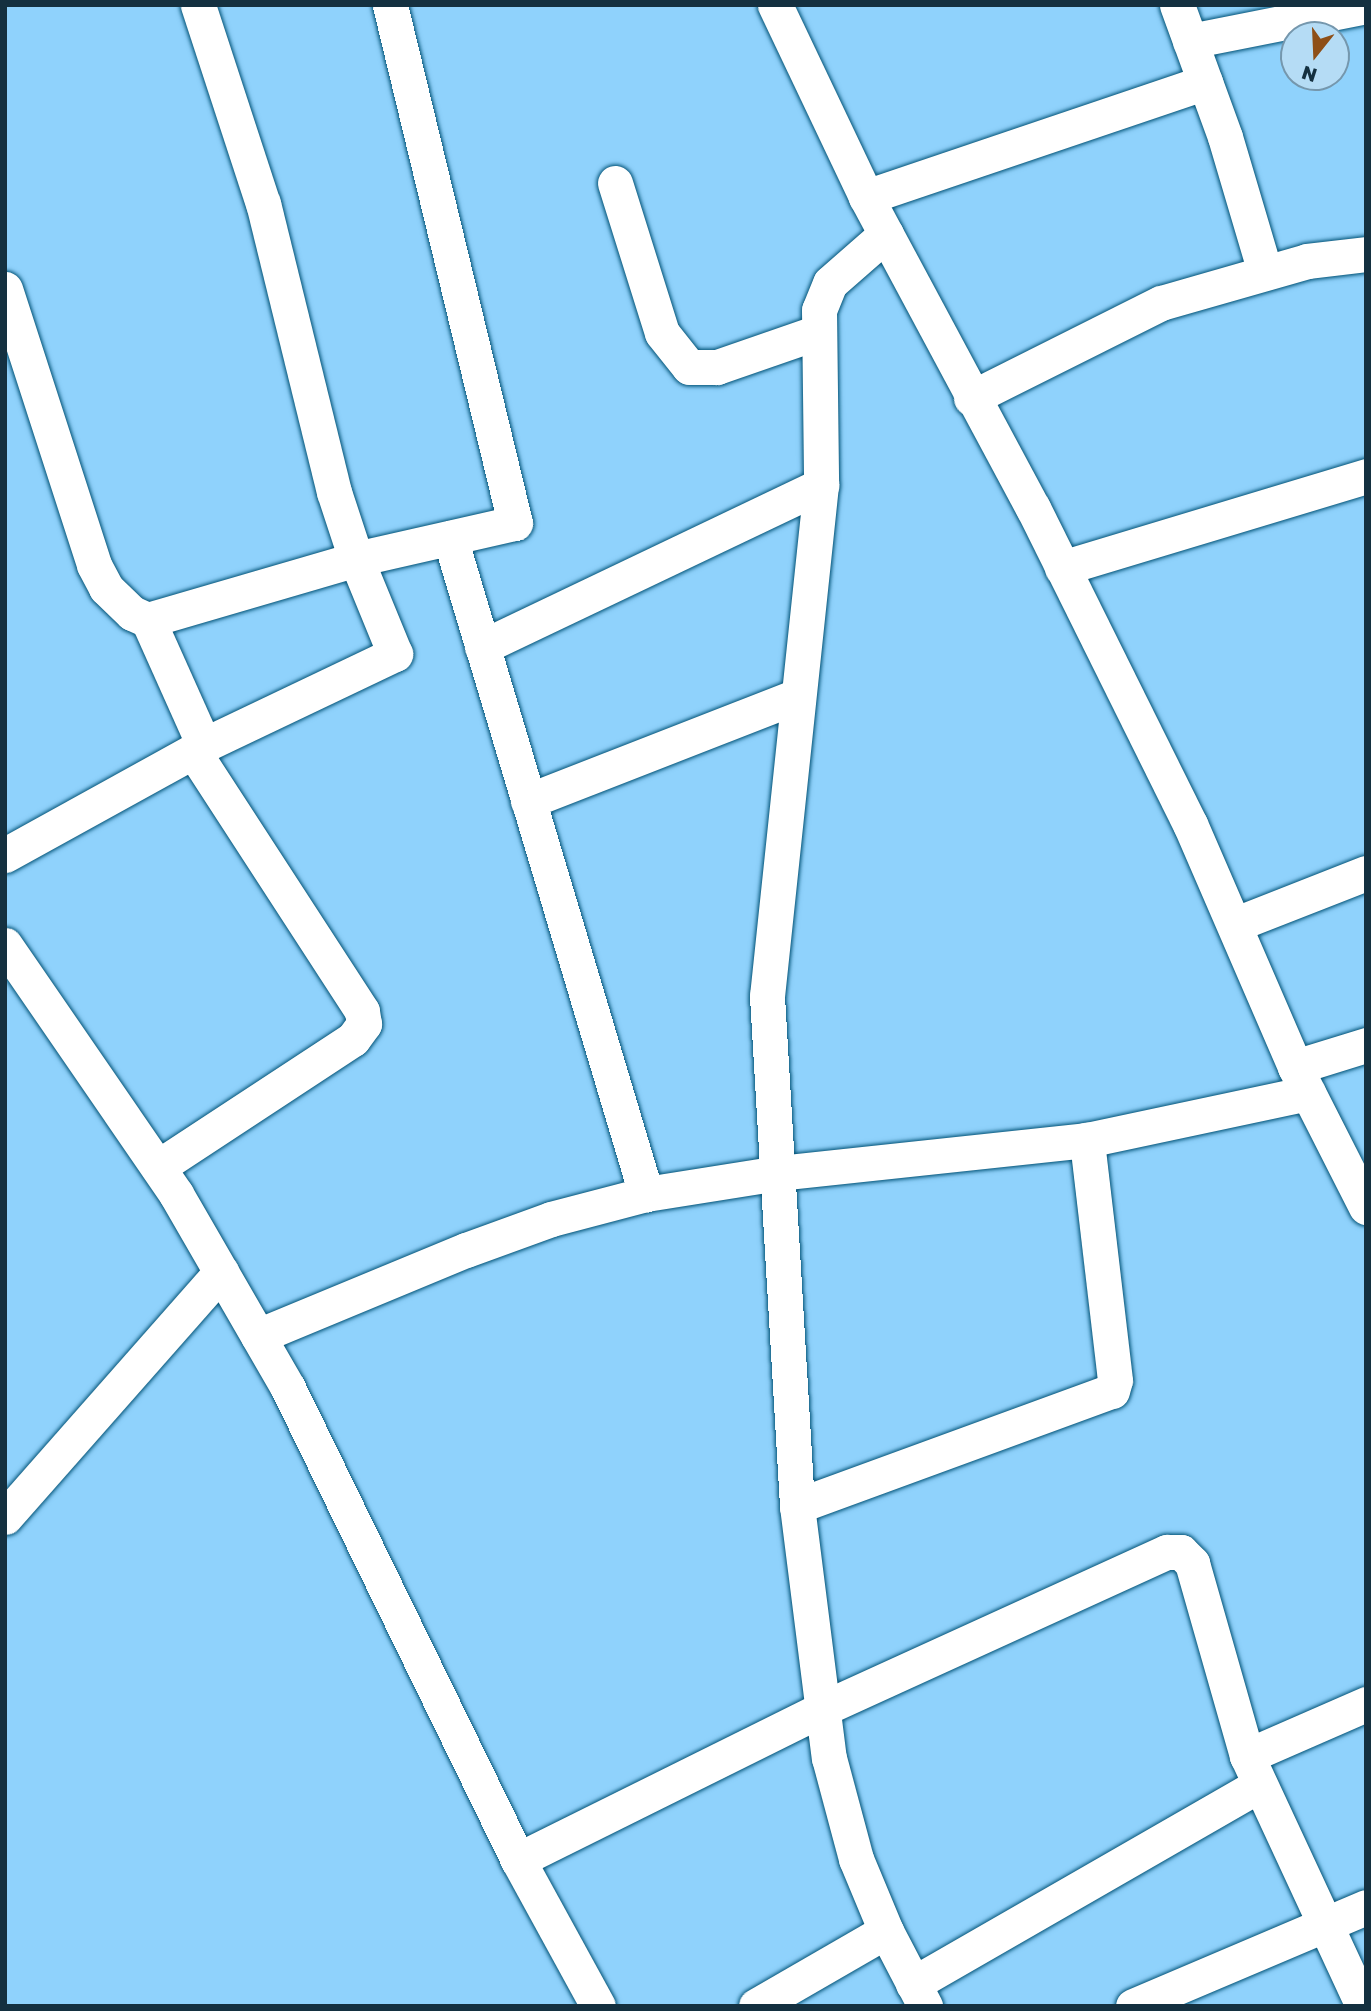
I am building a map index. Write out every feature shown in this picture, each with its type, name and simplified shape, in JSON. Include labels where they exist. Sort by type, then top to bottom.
[{"type":"street","points":[[5,855],[198,748],[395,654],[355,559],[321,443],[263,204],[198,5]]},
{"type":"street","points":[[148,620],[355,559],[509,526],[516,518],[390,5]]},
{"type":"street","points":[[775,5],[866,197],[1062,568],[1236,924],[1302,1080],[1366,1207]]},
{"type":"street","points":[[1177,5],[1205,82],[1265,272]]},
{"type":"street","points":[[1190,41],[1277,14],[1366,6]]},
{"type":"street","points":[[866,197],[1205,82]]},
{"type":"street","points":[[615,183],[662,332],[690,367],[717,367],[818,332]]},
{"type":"street","points":[[886,234],[830,283],[819,310],[821,485],[767,996],[797,1506],[829,1758],[856,1859],[886,1931],[919,1995],[1253,1771],[1366,1704]]},
{"type":"street","points":[[971,398],[1161,303],[1265,272],[1366,254]]},
{"type":"street","points":[[5,289],[94,565],[115,599],[148,620],[198,748],[362,1011],[364,1024],[353,1039],[158,1167]]},
{"type":"street","points":[[1062,568],[1366,477]]},
{"type":"street","points":[[482,647],[821,485]]},
{"type":"street","points":[[450,538],[646,1194]]},
{"type":"street","points":[[528,801],[797,696]]},
{"type":"street","points":[[1236,924],[1366,873]]},
{"type":"street","points":[[5,945],[158,1167],[288,1388],[584,1999]]},
{"type":"street","points":[[258,1336],[466,1250],[551,1219],[646,1194],[778,1173],[1087,1140],[1302,1080],[1366,1045]]},
{"type":"street","points":[[797,1506],[1112,1391],[1115,1380],[1087,1140]]},
{"type":"street","points":[[5,1517],[222,1272]]},
{"type":"street","points":[[518,1860],[824,1709],[1167,1552],[1181,1552],[1192,1563],[1253,1771],[1363,2006]]},
{"type":"street","points":[[1133,2006],[1366,1907]]},
{"type":"street","points":[[756,2006],[886,1931]]}]
